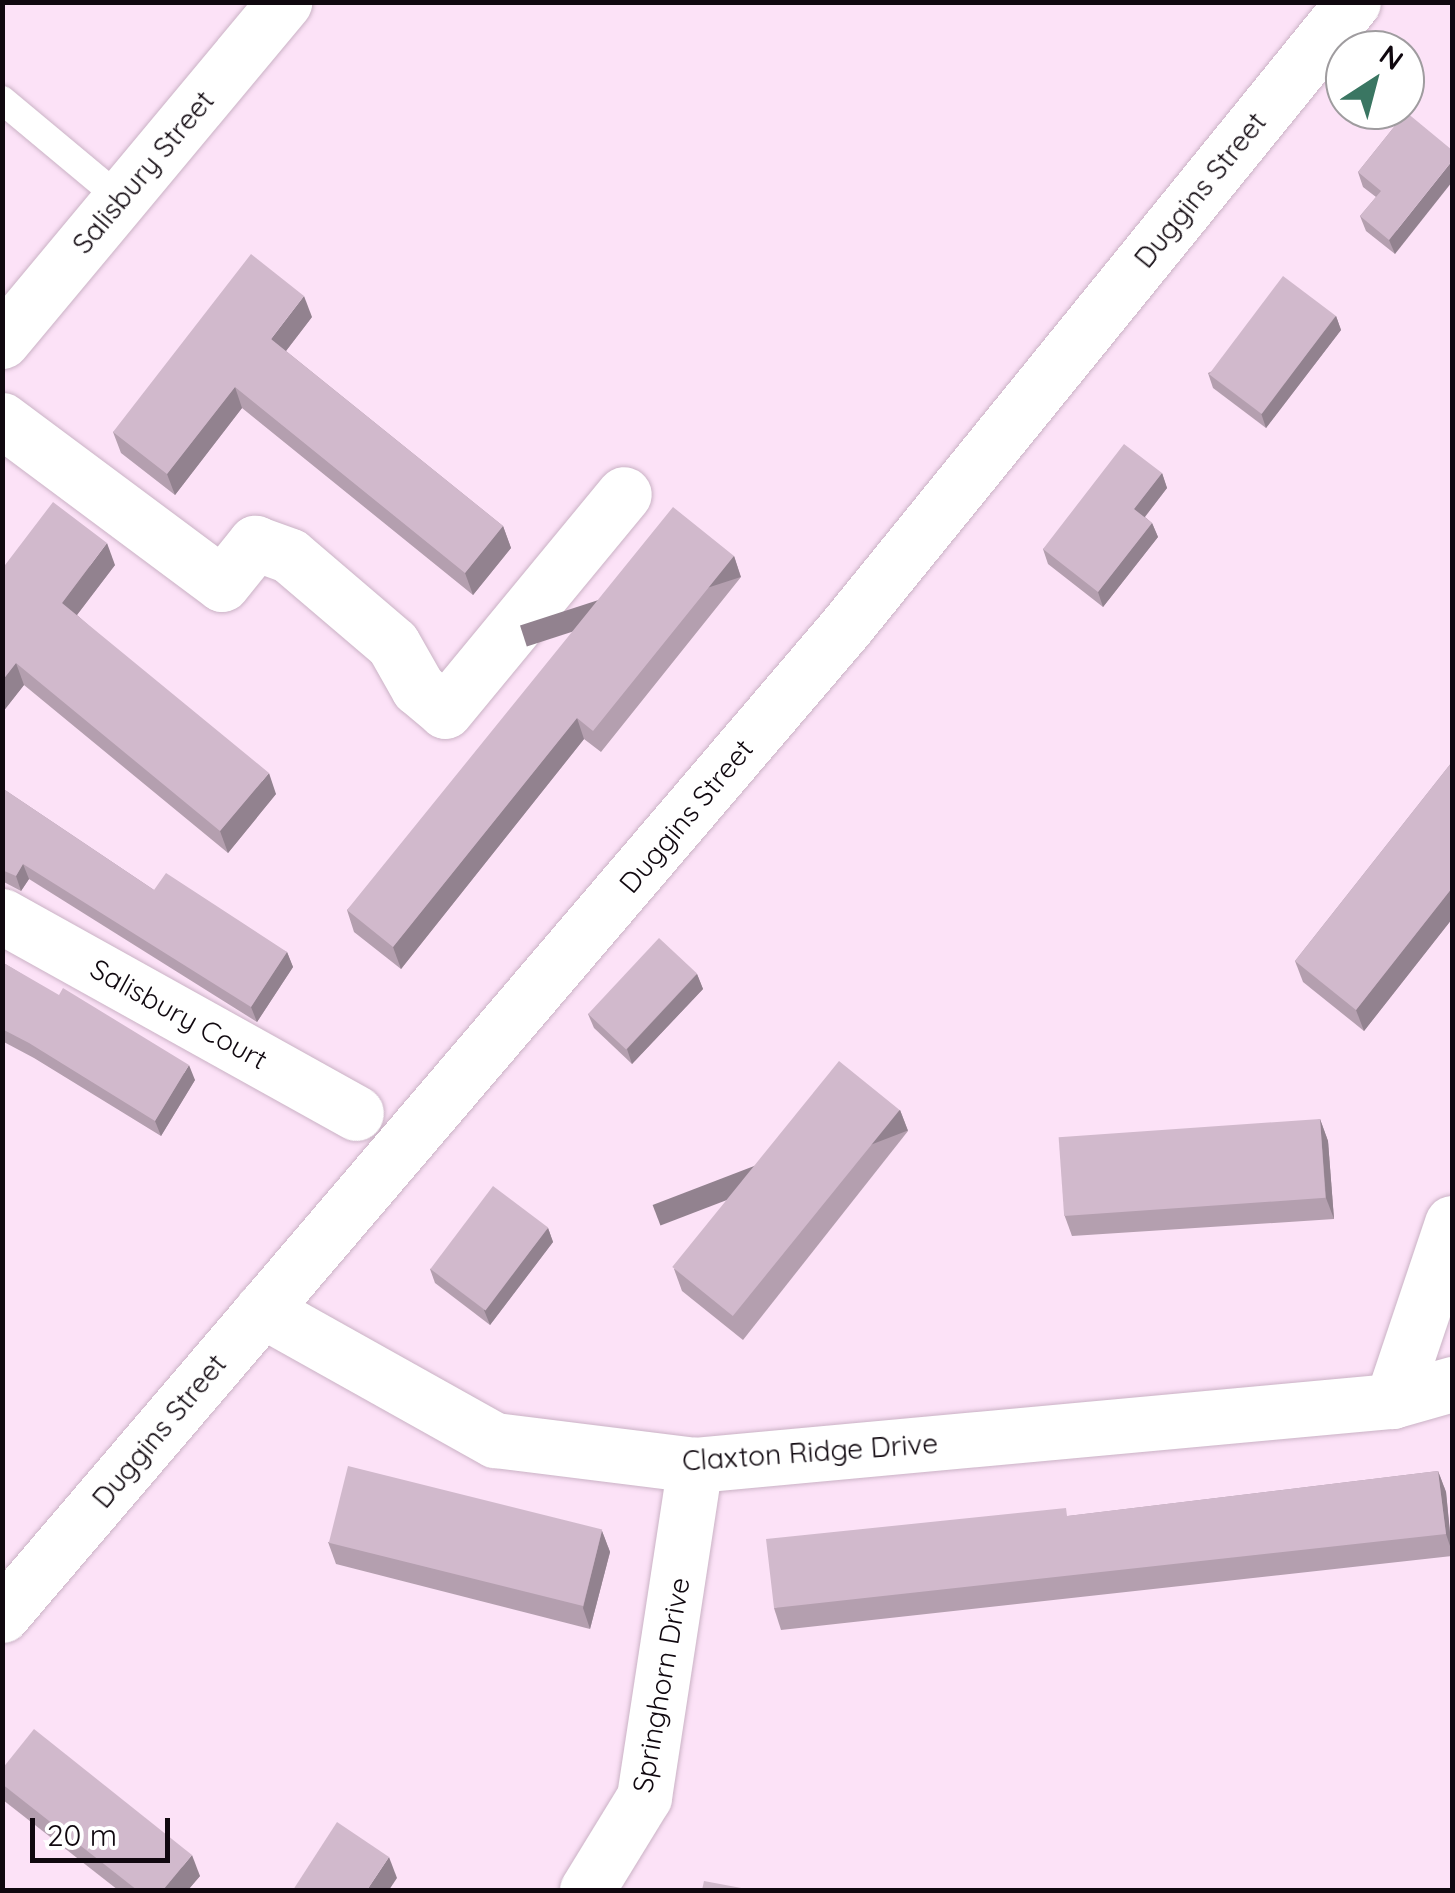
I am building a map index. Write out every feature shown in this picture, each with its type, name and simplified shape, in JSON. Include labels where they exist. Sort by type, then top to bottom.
[{"type":"street","name":"Salisbury Street","points":[[2,342],[284,2]]},
{"type":"street","name":"Duggins Street","points":[[2,1615],[845,628],[1352,2]]},
{"type":"street","points":[[2,420],[222,584],[255,543],[290,556],[393,644],[418,688],[445,711],[624,494]]},
{"type":"street","name":"Salisbury Court","points":[[2,916],[356,1113]]},
{"type":"street","points":[[1392,1401],[1452,1222]]},
{"type":"street","name":"Claxton Ridge Drive","points":[[262,1310],[494,1440],[695,1466],[1392,1401],[1452,1384]]},
{"type":"street","name":"Springhorn Drive","points":[[586,1890],[644,1797],[695,1466]]},
{"type":"lane","points":[[2,100],[121,199]]},
{"type":"building","points":[[1425,128],[1452,150],[1452,161],[1389,240],[1360,216],[1381,191],[1358,172],[1392,130]]},
{"type":"building","points":[[251,254],[304,296],[271,339],[503,526],[465,573],[235,387],[167,474],[113,432]]},
{"type":"building","points":[[1283,276],[1336,316],[1262,414],[1209,374]]},
{"type":"building","points":[[1124,444],[1162,473],[1134,509],[1152,523],[1098,592],[1043,549]]},
{"type":"building","points":[[53,502],[107,543],[62,603],[269,773],[220,831],[16,663],[2,681],[2,569]]},
{"type":"building","points":[[673,507],[734,556],[593,731],[577,718],[393,947],[347,910]]},
{"type":"building","points":[[1452,762],[1452,888],[1356,1010],[1295,961]]},
{"type":"building","points":[[2,788],[154,890],[166,873],[287,952],[251,1007],[23,864],[16,876],[2,870]]},
{"type":"building","points":[[659,938],[697,973],[626,1050],[588,1014]]},
{"type":"building","points":[[2,962],[59,995],[63,988],[189,1065],[155,1121],[2,1029]]},
{"type":"building","points":[[839,1061],[900,1110],[733,1316],[672,1267]]},
{"type":"building","points":[[1320,1119],[1326,1198],[1064,1216],[1059,1137]]},
{"type":"building","points":[[493,1186],[548,1228],[486,1311],[430,1269]]},
{"type":"building","points":[[348,1466],[602,1529],[583,1606],[329,1543]]},
{"type":"building","points":[[1438,1471],[1446,1534],[774,1608],[766,1539],[1066,1508],[1067,1516]]},
{"type":"building","points":[[34,1729],[192,1855],[163,1890],[137,1890],[2,1784],[2,1769]]},
{"type":"building","points":[[337,1822],[389,1857],[367,1890],[293,1890]]},
{"type":"building","points":[[704,1881],[752,1890],[702,1890]]}]
